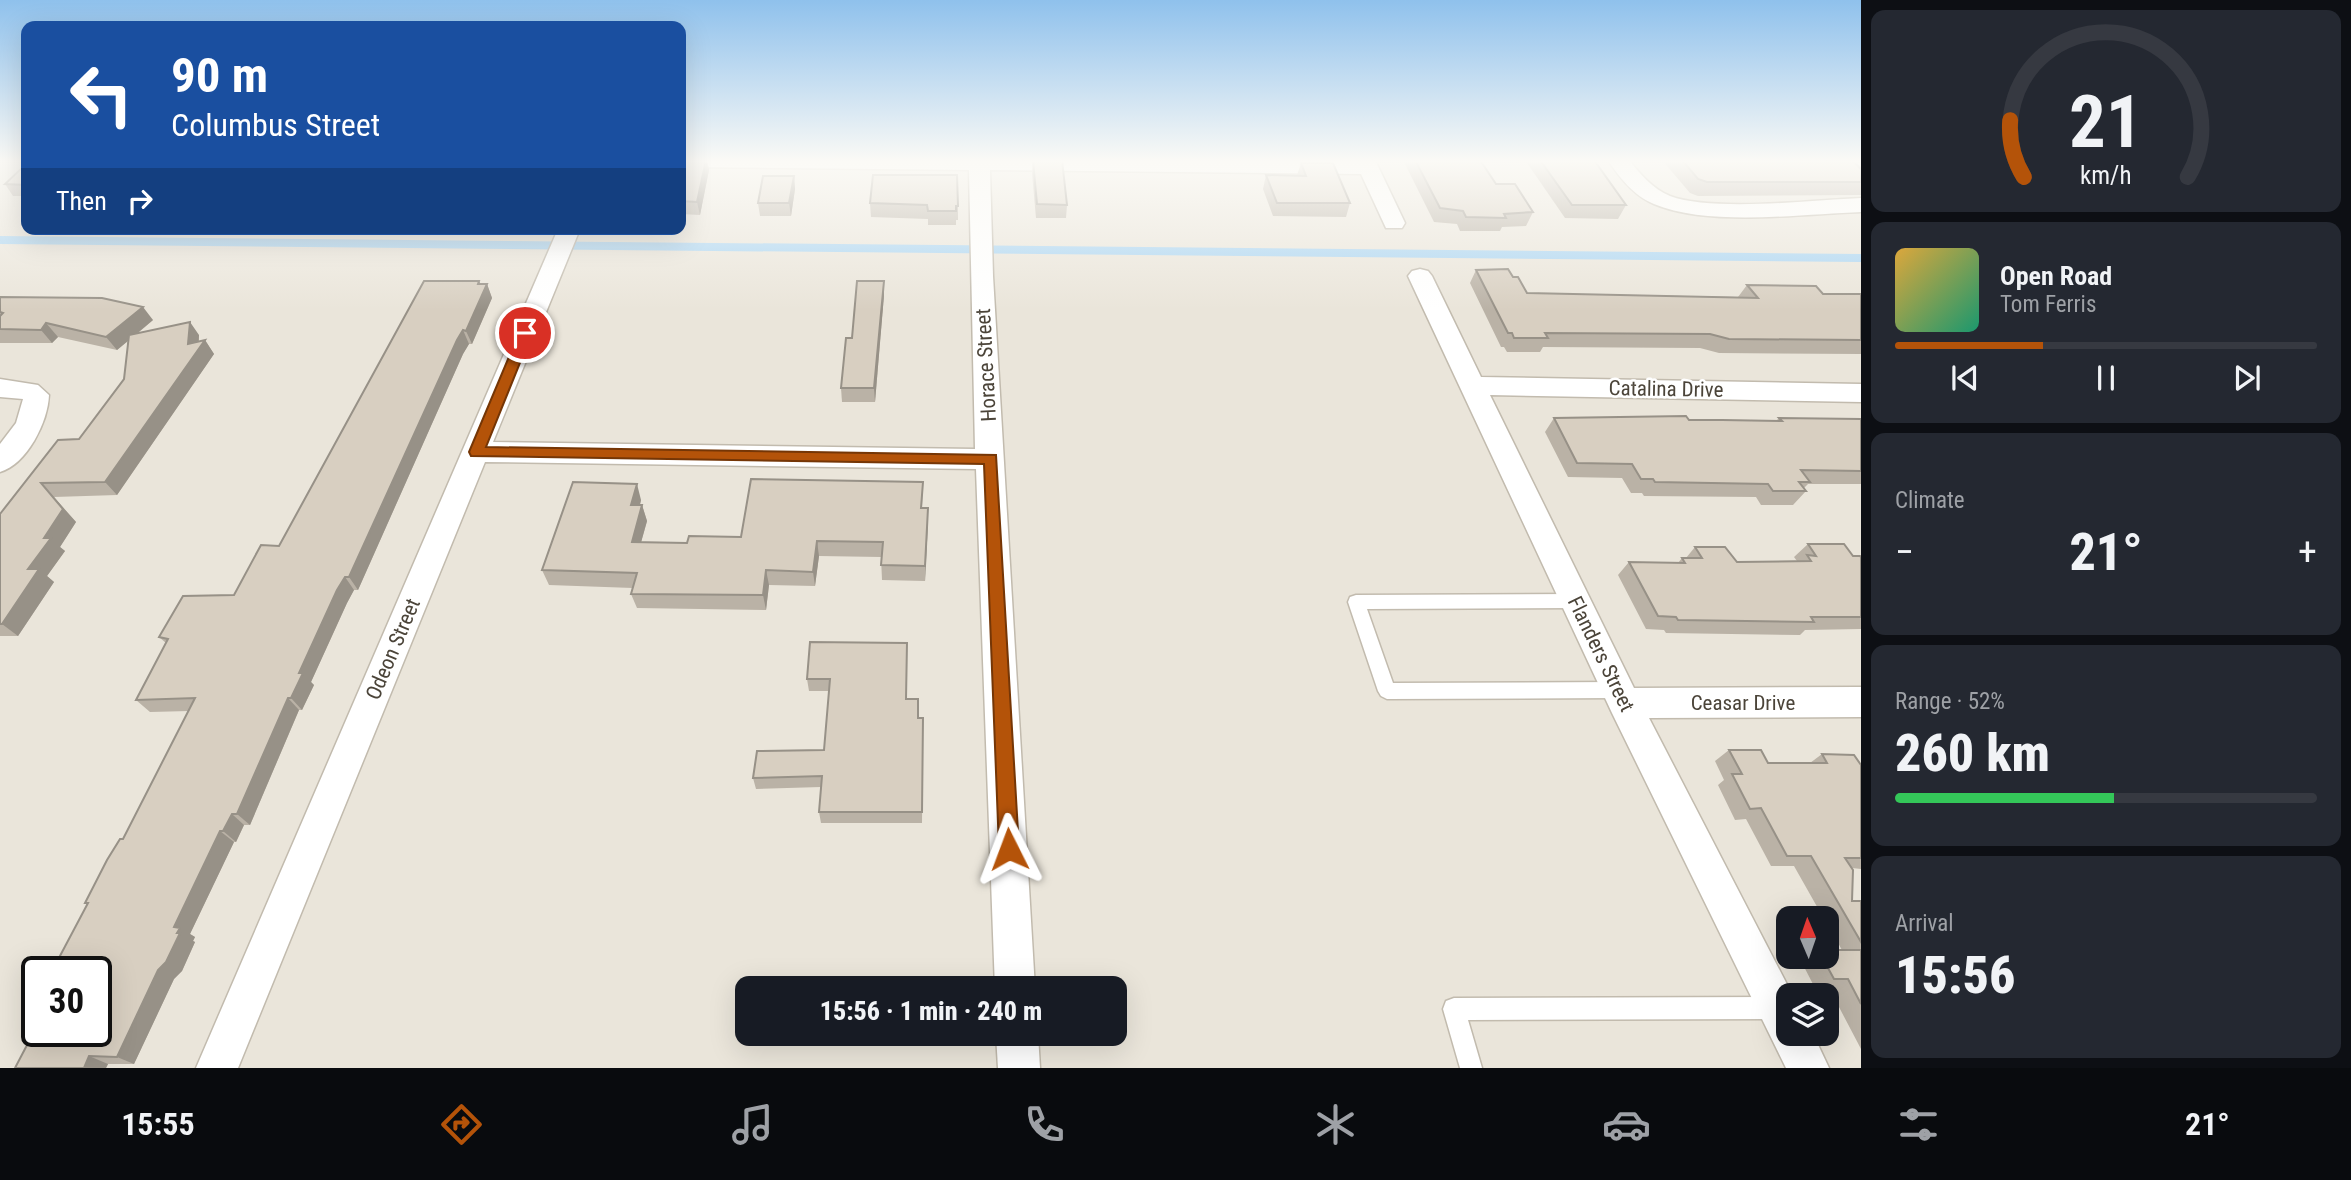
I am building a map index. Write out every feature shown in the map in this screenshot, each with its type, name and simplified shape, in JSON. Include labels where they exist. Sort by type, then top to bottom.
[{"type":"street","name":"Horace Street","points":[[979,210],[1014,976]]},
{"type":"street","points":[[1388,210],[1394,223]]},
{"type":"street","name":"Odeon Street","points":[[217,1068],[566,235]]},
{"type":"street","name":"Flanders Street","points":[[1420,276],[1621,696],[1776,1004]]},
{"type":"street","name":"Catalina Drive","points":[[1471,386],[1861,393]]},
{"type":"street","points":[[0,388],[29,391],[36,395],[32,419],[0,462]]},
{"type":"street","points":[[476,452],[991,459]]},
{"type":"street","name":"Ceasar Drive","points":[[1621,696],[1861,702]]},
{"type":"street","points":[[1017,1046],[1018,1068]]},
{"type":"street","name":"Flanders Street","points":[[1797,1046],[1808,1068]]},
{"type":"lane","points":[[1576,601],[1356,602],[1387,691],[1621,696]]},
{"type":"lane","points":[[1471,1068],[1454,1009],[1776,1024]]},
{"type":"shaded area","points":[[0,210],[21,210],[21,235],[686,235],[686,210],[1861,210],[1861,1068],[0,1068]]},
{"type":"building","points":[[928,210],[956,210],[956,211]]},
{"type":"building","points":[[1454,210],[1532,210],[1533,212],[1504,214],[1506,218],[1466,217],[1463,211]]},
{"type":"building","points":[[1508,269],[1513,277],[1518,277],[1527,293],[1758,298],[1747,285],[1816,286],[1823,294],[1861,294],[1861,340],[1729,339],[1710,334],[1545,333],[1548,338],[1514,338],[1512,333],[1508,333],[1476,270]]},
{"type":"building","points":[[424,281],[479,281],[478,284],[487,284],[466,331],[463,330],[457,340],[349,577],[345,577],[337,590],[299,673],[303,673],[291,698],[288,698],[237,814],[232,814],[223,831],[220,831],[174,927],[180,928],[177,933],[180,933],[166,962],[158,970],[117,1057],[89,1056],[84,1068],[15,1068],[26,1047],[112,1047],[112,956],[60,956],[107,860],[120,839],[123,839],[195,698],[136,700],[168,639],[159,637],[183,596],[234,595],[261,545],[279,546]]},
{"type":"building","points":[[857,281],[884,281],[874,388],[841,388],[846,338],[852,338]]},
{"type":"building","points":[[0,297],[102,298],[143,307],[106,337],[46,323],[41,330],[0,329],[0,316],[3,313],[0,312]]},
{"type":"building","points":[[190,322],[188,344],[205,340],[105,482],[41,483],[63,509],[44,538],[51,538],[28,569],[39,569],[0,624],[0,514],[58,440],[79,439],[124,379],[129,335]]},
{"type":"building","points":[[1686,416],[1689,420],[1861,419],[1861,471],[1801,470],[1810,482],[1799,482],[1806,491],[1773,491],[1768,484],[1655,482],[1653,479],[1641,479],[1632,464],[1577,463],[1554,418]]},
{"type":"building","points":[[751,479],[923,482],[921,508],[928,508],[925,566],[881,565],[883,542],[817,541],[813,572],[766,570],[763,595],[631,594],[637,573],[542,570],[573,482],[637,484],[631,505],[642,505],[632,542],[687,543],[689,536],[741,537]]},
{"type":"building","points":[[1808,544],[1844,544],[1853,556],[1861,557],[1861,617],[1811,617],[1814,622],[1678,620],[1676,617],[1658,616],[1629,562],[1685,563],[1682,558],[1702,558],[1695,547],[1725,547],[1737,562],[1811,561],[1807,555],[1816,556]]},
{"type":"building","points":[[810,642],[907,643],[906,699],[918,699],[918,718],[923,718],[922,812],[819,812],[822,776],[753,778],[757,751],[824,750],[830,679],[807,679]]},
{"type":"building","points":[[1729,750],[1761,750],[1768,763],[1827,763],[1822,754],[1854,755],[1861,765],[1861,858],[1845,858],[1853,870],[1852,901],[1861,901],[1861,942],[1811,856],[1787,856],[1761,808],[1750,809],[1732,774],[1742,774]]},
{"type":"building","points":[[1839,950],[1861,950],[1861,1004],[1848,979],[1834,979],[1829,970],[1839,970]]},
{"type":"waterway","points":[[0,240],[1861,258]]},
{"type":"route","points":[[525,333],[476,452],[991,459],[1009,849]]}]
